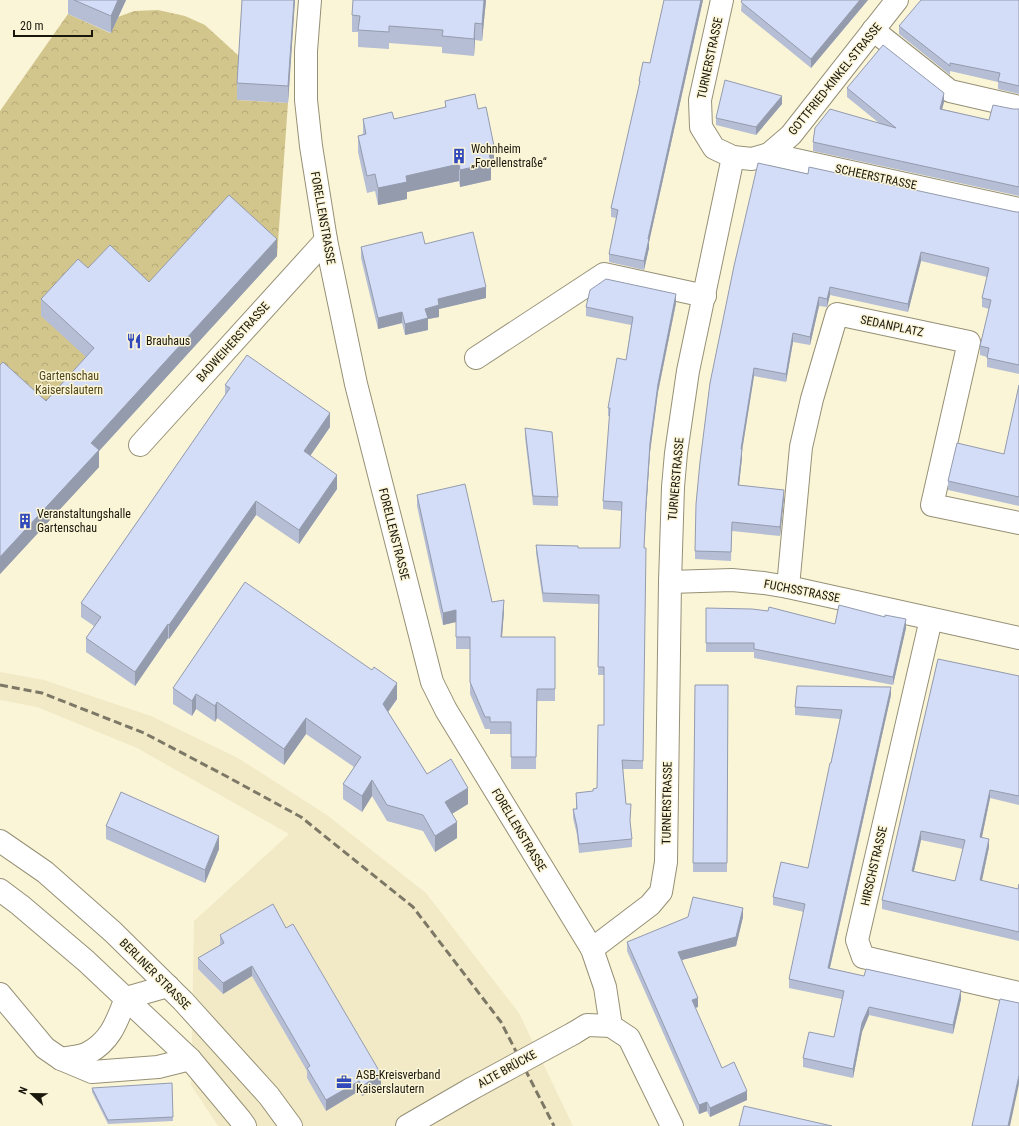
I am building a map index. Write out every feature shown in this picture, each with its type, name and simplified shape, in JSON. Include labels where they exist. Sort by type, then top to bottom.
[{"type":"street","name":"FORELLENSTRASSE","points":[[310,0],[306,51],[306,100],[311,146],[326,240],[356,384],[432,682],[446,710],[592,949],[605,987],[611,1026]]},
{"type":"street","name":"TURNERSTRASSE","points":[[592,949],[650,904],[661,892],[666,862],[670,582],[673,487],[676,453],[688,370],[705,296],[733,157],[714,148],[701,127],[700,100],[722,0]]},
{"type":"street","name":"GOTTFRIED-KINKEL-STRASSE","points":[[768,154],[791,135],[897,0]]},
{"type":"street","points":[[873,30],[950,92],[1015,106]]},
{"type":"street","name":"SCHEERSTRASSE","points":[[733,157],[752,159],[768,154],[1019,209]]},
{"type":"street","name":"BADWEIHERSTRASSE","points":[[140,445],[326,240]]},
{"type":"street","points":[[476,358],[604,274],[705,296]]},
{"type":"street","name":"SEDANPLATZ","points":[[788,587],[801,447],[812,399],[837,314],[969,342],[932,504],[1019,522]]},
{"type":"street","name":"FUCHSSTRASSE","points":[[670,582],[732,580],[764,583],[931,619]]},
{"type":"street","points":[[931,619],[1019,638]]},
{"type":"street","name":"HIRSCHSTRASSE","points":[[931,619],[857,940],[863,957],[1019,993]]},
{"type":"street","name":"BERLINER STRASSE","points":[[0,841],[44,872],[113,932],[168,986],[269,1096],[291,1126]]},
{"type":"street","points":[[0,890],[80,956],[190,1059],[245,1126]]},
{"type":"street","points":[[126,998],[168,986]]},
{"type":"street","points":[[0,994],[45,1048],[61,1059],[92,1072],[158,1067],[190,1059]]},
{"type":"street","points":[[61,1059],[88,1054],[106,1039],[116,1024],[126,998]]},
{"type":"street","name":"ALTE BRÜCKE","points":[[407,1126],[587,1025],[611,1026]]},
{"type":"street","points":[[611,1026],[629,1038],[672,1126]]},
{"type":"shaded area","points":[[0,672],[44,680],[151,716],[238,758],[327,815],[426,893],[519,1013],[573,1126],[218,1126],[191,1085],[194,921],[289,834],[137,748],[37,707],[0,700]]},
{"type":"green space","points":[[158,10],[185,16],[205,25],[240,57],[237,100],[288,103],[277,256],[101,448],[97,444],[99,467],[0,574],[0,111],[68,14],[110,33],[118,17],[134,11]]},
{"type":"building","points":[[74,0],[118,0],[111,16]]},
{"type":"building","points":[[242,0],[294,0],[288,86],[237,83]]},
{"type":"building","points":[[353,0],[484,0],[482,24],[475,23],[474,39],[442,36],[443,30],[389,26],[389,32],[358,30],[360,16],[352,15]]},
{"type":"building","points":[[664,0],[701,0],[644,261],[609,254],[618,210],[611,208],[643,62],[650,63]]},
{"type":"building","points":[[742,0],[860,0],[811,59],[741,2]]},
{"type":"building","points":[[921,0],[1019,0],[1019,86],[998,81],[1000,73],[950,63],[950,66],[899,26]]},
{"type":"building","points":[[883,45],[944,93],[940,109],[989,120],[993,105],[1019,109],[1019,187],[813,142],[815,128],[830,109],[896,128],[847,88]]},
{"type":"building","points":[[725,80],[782,96],[756,127],[716,118]]},
{"type":"building","points":[[475,94],[478,109],[486,107],[494,146],[488,148],[491,163],[460,170],[459,164],[406,176],[407,182],[378,188],[375,174],[367,176],[358,136],[366,134],[363,119],[392,112],[394,119],[446,107],[445,101]]},
{"type":"building","points":[[758,163],[808,174],[809,167],[1019,212],[1019,365],[987,358],[989,348],[980,346],[991,300],[982,298],[989,268],[921,252],[908,304],[830,287],[827,299],[819,297],[810,337],[793,333],[786,374],[754,368],[741,449],[738,485],[784,490],[780,527],[732,522],[731,552],[695,551],[696,504],[710,383],[734,266]]},
{"type":"building","name":"Gartenschau Kaiserslautern","points":[[229,195],[277,239],[91,443],[99,450],[0,557],[0,365],[3,362],[46,401],[94,348],[41,299],[78,259],[88,268],[110,245],[149,282]]},
{"type":"building","points":[[422,232],[425,244],[473,232],[486,287],[438,299],[439,305],[425,309],[428,318],[405,324],[402,312],[378,318],[361,247]]},
{"type":"building","points":[[606,279],[676,294],[658,384],[650,443],[644,548],[646,548],[643,761],[622,760],[626,804],[631,804],[630,821],[632,839],[579,844],[573,809],[577,809],[576,793],[593,791],[593,789],[597,788],[598,725],[604,725],[604,667],[598,667],[599,595],[543,593],[536,545],[578,546],[578,548],[620,548],[622,502],[603,501],[610,408],[608,408],[617,358],[626,360],[633,317],[586,307],[590,290]]},
{"type":"building","points":[[247,355],[330,413],[304,451],[337,475],[299,530],[256,501],[135,672],[86,638],[101,617],[81,603],[230,388],[225,385]]},
{"type":"building","points":[[1019,385],[1019,497],[948,481],[957,443],[1004,454]]},
{"type":"building","points":[[525,428],[552,432],[558,497],[533,496]]},
{"type":"building","points":[[465,484],[492,602],[504,600],[501,637],[555,637],[555,689],[537,689],[536,757],[511,757],[511,722],[490,722],[490,717],[485,717],[470,682],[470,637],[456,637],[456,610],[443,613],[417,495]]},
{"type":"building","points":[[245,582],[372,670],[374,667],[397,683],[383,704],[427,774],[451,759],[468,788],[445,802],[457,822],[435,836],[423,815],[387,805],[372,780],[362,796],[343,784],[361,757],[306,718],[284,749],[217,702],[215,706],[196,694],[192,701],[173,688]]},
{"type":"building","points":[[839,605],[885,617],[885,615],[906,619],[893,677],[754,649],[754,643],[706,643],[706,608],[752,609],[768,611],[769,607],[835,624]]},
{"type":"building","points":[[938,659],[1019,676],[1019,796],[990,790],[980,837],[989,839],[980,880],[1018,889],[1019,884],[1019,932],[882,900]],"holes":[[[921,831],[965,840],[955,881],[912,871]]]},
{"type":"building","points":[[695,685],[728,685],[727,863],[693,863]]},
{"type":"building","points":[[797,686],[891,687],[828,968],[864,976],[866,969],[961,990],[953,1025],[869,1007],[862,1023],[853,1069],[803,1058],[809,1032],[834,1037],[844,991],[789,979],[805,904],[773,897],[781,862],[808,868],[842,710],[795,707]]},
{"type":"building","points":[[121,792],[219,836],[205,870],[106,826]]},
{"type":"building","points":[[693,897],[743,908],[736,937],[678,952],[698,998],[692,1000],[722,1068],[734,1062],[747,1091],[710,1108],[707,1102],[699,1105],[627,942],[688,917]]},
{"type":"building","points":[[273,904],[286,928],[293,924],[381,1074],[362,1086],[359,1081],[326,1100],[307,1068],[310,1066],[252,966],[223,983],[198,958],[224,943],[220,935]]},
{"type":"building","points":[[1000,999],[1019,1003],[1019,1075],[1008,1126],[972,1126]]},
{"type":"building","points":[[172,1083],[173,1117],[108,1120],[92,1088]]},
{"type":"building","points":[[744,1106],[832,1126],[739,1126]]},
{"type":"railway","points":[[0,685],[42,693],[144,733],[301,817],[413,907],[501,1022],[554,1126]]},
{"type":"place","name":"Wohnheim „Forellenstraße“","points":[[459,156]]},
{"type":"place","name":"Brauhaus","points":[[134,341]]},
{"type":"place","name":"Veranstaltungshalle Gartenschau","points":[[25,521]]},
{"type":"place","name":"ASB-Kreisverband Kaiserslautern","points":[[344,1082]]}]
